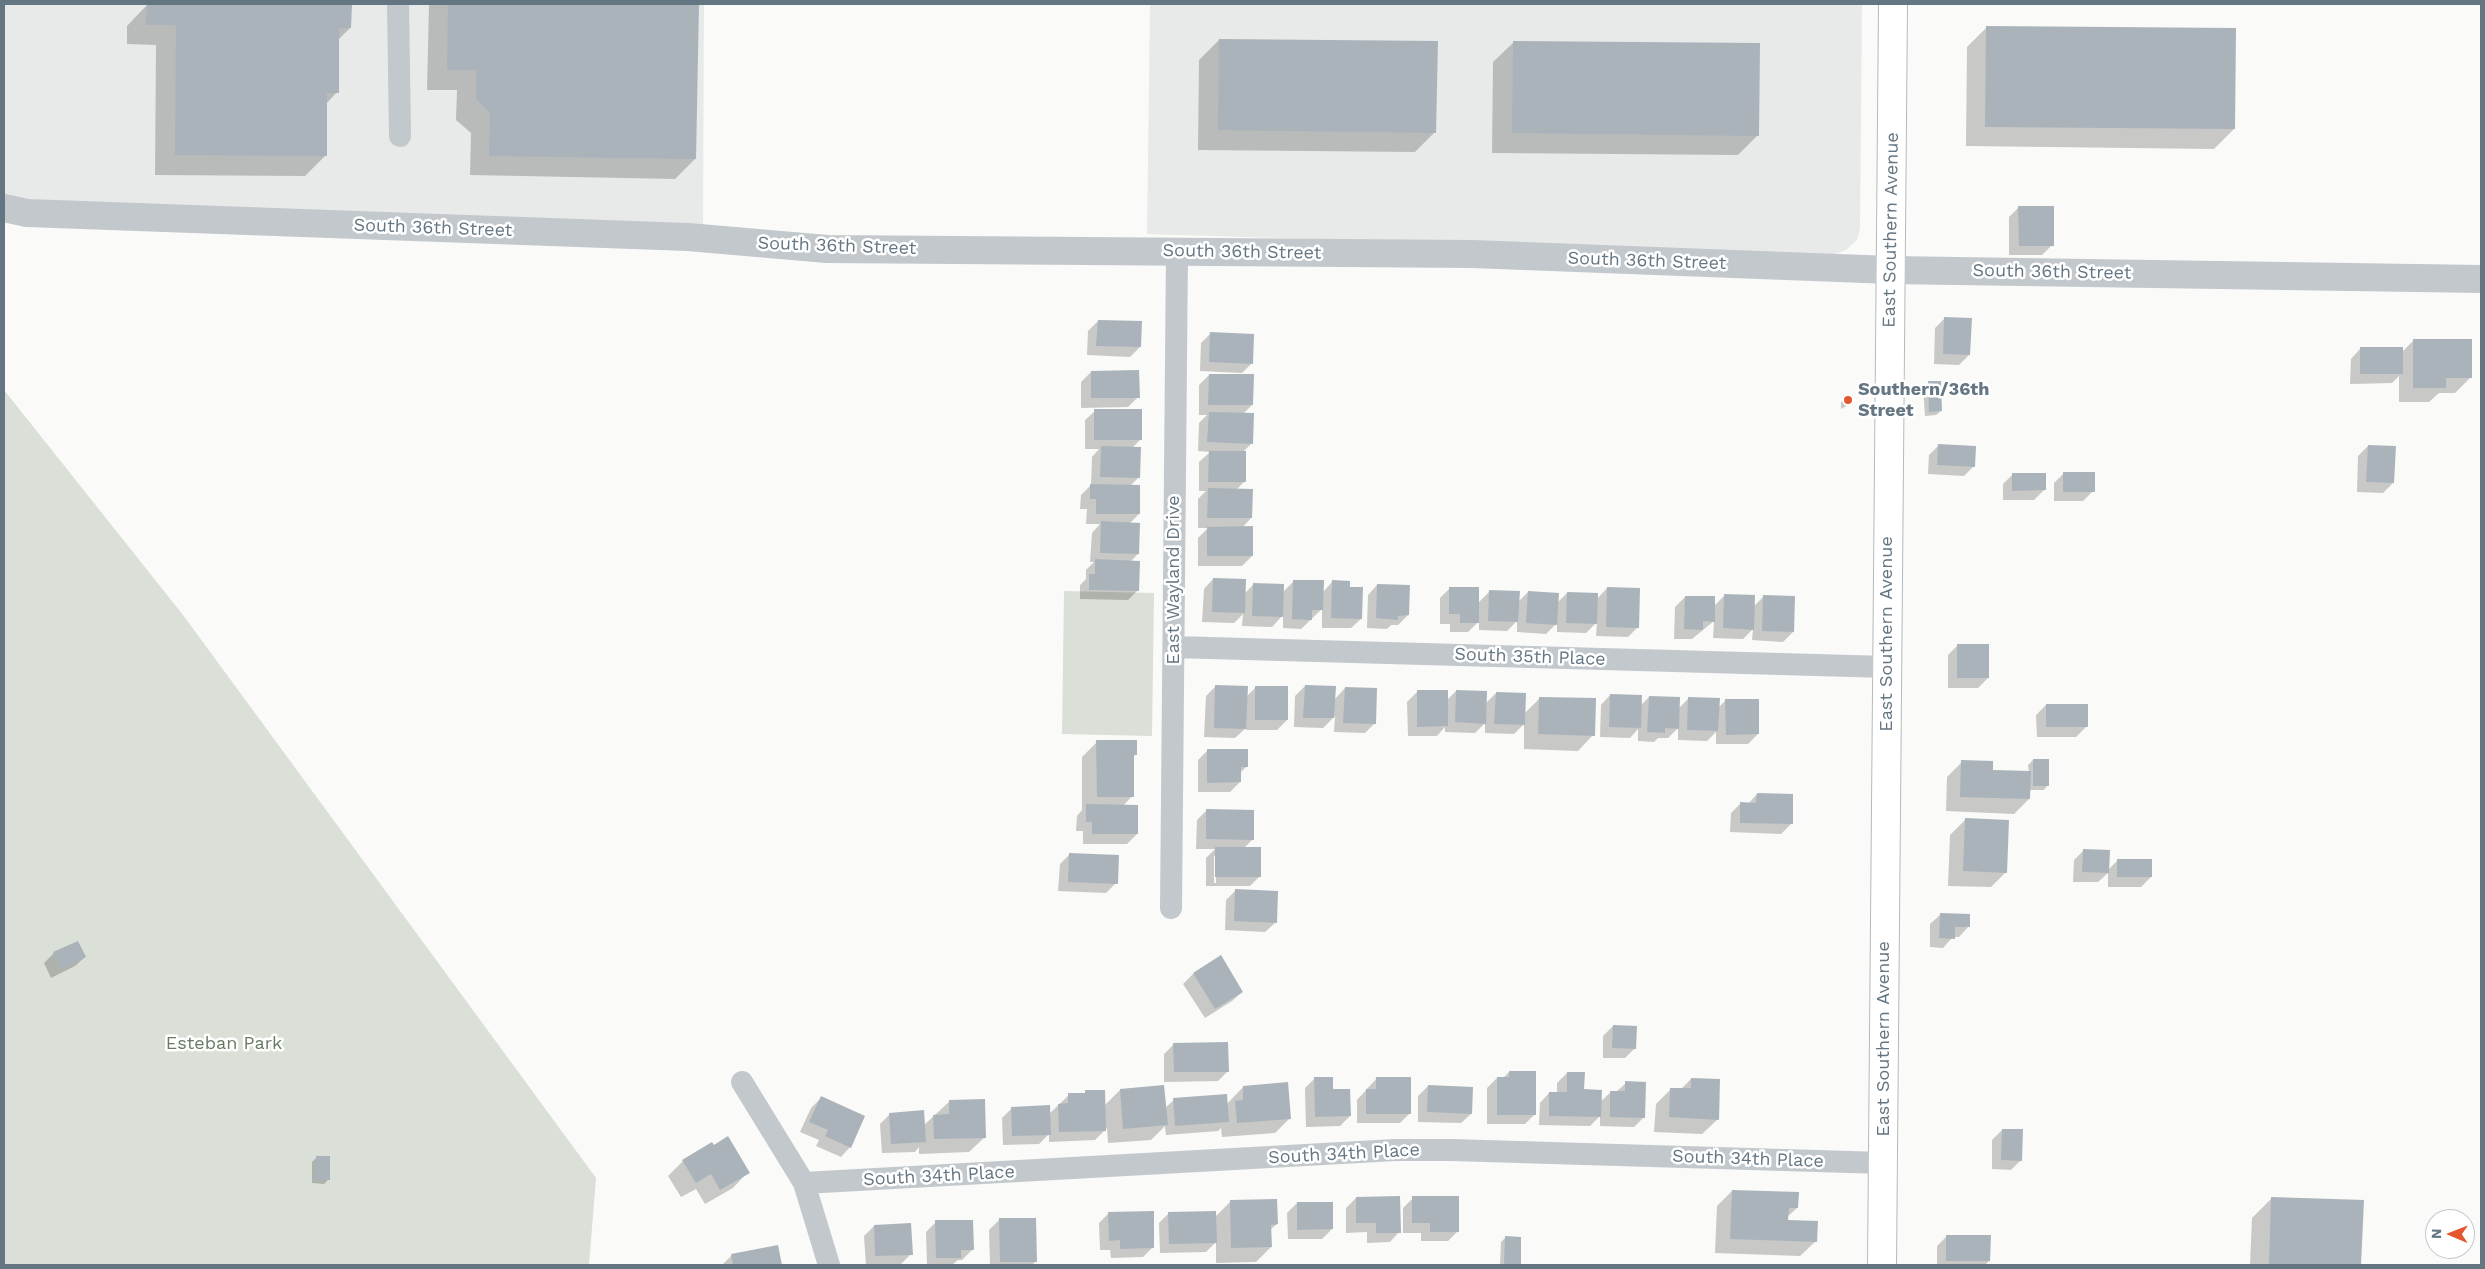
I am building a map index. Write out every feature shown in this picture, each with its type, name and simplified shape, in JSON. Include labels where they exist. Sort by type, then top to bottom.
[{"type":"main road","name":"East Southern Avenue","points":[[1882,1265],[1893,4]]},
{"type":"street","points":[[398,4],[400,136]]},
{"type":"street","name":"South 36th Street","points":[[4,208],[27,213],[688,237],[827,249],[1472,254],[1891,270],[2481,279]]},
{"type":"street","name":"East Wayland Drive","points":[[1171,908],[1177,251]]},
{"type":"street","name":"South 35th Place","points":[[1174,647],[1887,667]]},
{"type":"street","points":[[742,1082],[804,1183],[829,1265]]},
{"type":"street","name":"South 34th Place","points":[[804,1183],[1394,1150],[1462,1150],[1883,1163]]},
{"type":"shaded area","points":[[4,4],[704,4],[703,228],[4,206]]},
{"type":"shaded area","points":[[1150,4],[1862,4],[1860,229],[1857,240],[1846,250],[1832,255],[1147,234]]},
{"type":"green space","name":"Esteban Park","points":[[4,390],[183,615],[596,1178],[589,1265],[4,1265]]},
{"type":"green space","points":[[1064,591],[1154,593],[1152,736],[1062,734]]},
{"type":"building","points":[[147,4],[352,4],[351,28],[339,28],[339,93],[327,93],[327,156],[175,155],[176,25],[146,25]]},
{"type":"building","points":[[448,4],[699,4],[696,159],[489,156],[490,113],[476,99],[476,70],[447,70]]},
{"type":"building","points":[[1986,26],[2236,28],[2235,129],[1985,127]]},
{"type":"building","points":[[1219,39],[1438,41],[1436,133],[1218,130]]},
{"type":"building","points":[[1513,41],[1760,43],[1759,136],[1512,133]]},
{"type":"building","points":[[2018,206],[2054,206],[2054,246],[2019,246]]},
{"type":"building","points":[[1944,317],[1972,318],[1970,355],[1943,354]]},
{"type":"building","points":[[1098,320],[1142,321],[1141,347],[1096,346]]},
{"type":"building","points":[[1210,332],[1254,334],[1253,364],[1209,362]]},
{"type":"building","points":[[2413,339],[2472,339],[2472,378],[2446,378],[2446,388],[2413,388]]},
{"type":"building","points":[[2360,347],[2403,347],[2403,374],[2360,374]]},
{"type":"building","points":[[1139,370],[1140,398],[1091,398],[1091,371]]},
{"type":"building","points":[[1209,374],[1254,374],[1253,405],[1208,405]]},
{"type":"building","points":[[1928,381],[1941,381],[1942,411],[1929,412]]},
{"type":"building","points":[[1094,409],[1142,409],[1142,440],[1094,440]]},
{"type":"building","points":[[1209,412],[1254,413],[1253,444],[1207,442]]},
{"type":"building","points":[[1938,444],[1976,446],[1975,467],[1937,465]]},
{"type":"building","points":[[2368,445],[2396,446],[2394,483],[2366,482]]},
{"type":"building","points":[[1101,446],[1141,447],[1140,478],[1100,477]]},
{"type":"building","points":[[1209,451],[1246,451],[1246,482],[1208,482]]},
{"type":"building","points":[[2063,472],[2095,472],[2095,492],[2063,492]]},
{"type":"building","points":[[2012,473],[2046,473],[2046,490],[2012,491]]},
{"type":"building","points":[[1090,484],[1140,485],[1140,514],[1096,514],[1096,499],[1090,499]]},
{"type":"building","points":[[1208,488],[1253,489],[1252,518],[1207,518]]},
{"type":"building","points":[[1101,521],[1140,523],[1139,554],[1100,553]]},
{"type":"building","points":[[1253,526],[1253,556],[1207,556],[1207,527]]},
{"type":"building","points":[[1095,559],[1140,561],[1139,591],[1089,590],[1089,574],[1095,574]]},
{"type":"building","points":[[1213,578],[1246,579],[1245,613],[1212,612]]},
{"type":"building","points":[[1293,580],[1324,580],[1323,610],[1312,610],[1312,620],[1292,619]]},
{"type":"building","points":[[1332,580],[1350,581],[1350,587],[1363,587],[1362,619],[1331,618]]},
{"type":"building","points":[[1253,583],[1284,584],[1283,617],[1252,616]]},
{"type":"building","points":[[1377,584],[1410,585],[1409,615],[1398,616],[1398,620],[1376,618]]},
{"type":"building","points":[[1449,587],[1479,587],[1479,623],[1460,623],[1460,614],[1449,614]]},
{"type":"building","points":[[1607,587],[1640,588],[1639,628],[1606,627]]},
{"type":"building","points":[[1489,590],[1520,591],[1518,622],[1488,621]]},
{"type":"building","points":[[1528,591],[1559,593],[1557,625],[1526,623]]},
{"type":"building","points":[[1567,592],[1598,593],[1597,624],[1566,623]]},
{"type":"building","points":[[1724,594],[1755,595],[1754,630],[1723,628]]},
{"type":"building","points":[[1763,595],[1795,596],[1794,632],[1762,631]]},
{"type":"building","points":[[1685,596],[1715,596],[1715,622],[1703,621],[1703,630],[1684,629]]},
{"type":"building","points":[[1957,644],[1989,644],[1989,678],[1957,678]]},
{"type":"building","points":[[1215,685],[1248,686],[1246,729],[1214,728]]},
{"type":"building","points":[[1305,685],[1336,686],[1334,718],[1303,718]]},
{"type":"building","points":[[1255,686],[1288,686],[1288,720],[1255,720]]},
{"type":"building","points":[[1345,687],[1377,688],[1376,724],[1343,723]]},
{"type":"building","points":[[1417,690],[1448,690],[1448,726],[1417,727]]},
{"type":"building","points":[[1456,690],[1487,691],[1486,724],[1455,722]]},
{"type":"building","points":[[1496,692],[1526,693],[1525,725],[1494,724]]},
{"type":"building","points":[[1610,694],[1642,695],[1641,728],[1609,727]]},
{"type":"building","points":[[1649,696],[1680,697],[1679,729],[1665,728],[1665,733],[1647,732]]},
{"type":"building","points":[[1539,697],[1596,698],[1595,736],[1538,734]]},
{"type":"building","points":[[1688,697],[1720,698],[1718,731],[1687,730]]},
{"type":"building","points":[[1725,699],[1759,699],[1759,734],[1726,735]]},
{"type":"building","points":[[2046,704],[2088,704],[2088,727],[2046,727]]},
{"type":"building","points":[[1096,740],[1137,740],[1137,755],[1134,755],[1134,797],[1097,797]]},
{"type":"building","points":[[1207,749],[1248,749],[1248,767],[1241,767],[1241,782],[1207,783]]},
{"type":"building","points":[[2033,759],[2049,759],[2049,786],[2033,786]]},
{"type":"building","points":[[1961,760],[1993,761],[1993,770],[2031,771],[2030,799],[1960,797]]},
{"type":"building","points":[[1757,793],[1793,794],[1793,824],[1740,823],[1740,802],[1756,803]]},
{"type":"building","points":[[1086,804],[1138,805],[1138,834],[1092,834],[1092,822],[1086,822]]},
{"type":"building","points":[[1206,809],[1254,810],[1254,840],[1206,839]]},
{"type":"building","points":[[1965,818],[2009,820],[2007,873],[1963,871]]},
{"type":"building","points":[[1215,847],[1261,847],[1261,877],[1215,877]]},
{"type":"building","points":[[2083,849],[2110,850],[2109,873],[2082,872]]},
{"type":"building","points":[[1069,853],[1119,855],[1118,884],[1068,882]]},
{"type":"building","points":[[2117,859],[2152,859],[2152,877],[2117,877]]},
{"type":"building","points":[[1235,889],[1278,891],[1277,923],[1234,921]]},
{"type":"building","points":[[1940,913],[1970,914],[1970,927],[1955,927],[1955,939],[1939,938]]},
{"type":"building","points":[[78,941],[86,957],[61,969],[53,952]]},
{"type":"building","points":[[1221,955],[1243,992],[1215,1009],[1193,973]]},
{"type":"building","points":[[1613,1025],[1637,1026],[1636,1049],[1612,1048]]},
{"type":"building","points":[[1228,1042],[1229,1072],[1174,1072],[1173,1043]]},
{"type":"building","points":[[1509,1071],[1536,1071],[1536,1115],[1497,1115],[1497,1077],[1509,1077]]},
{"type":"building","points":[[1567,1072],[1585,1072],[1584,1089],[1602,1090],[1601,1117],[1549,1116],[1549,1092],[1567,1092]]},
{"type":"building","points":[[1314,1077],[1333,1077],[1333,1089],[1350,1089],[1351,1116],[1315,1117]]},
{"type":"building","points":[[1376,1077],[1411,1077],[1411,1114],[1366,1114],[1366,1089],[1376,1089]]},
{"type":"building","points":[[1691,1078],[1720,1079],[1719,1120],[1669,1117],[1670,1088],[1691,1088]]},
{"type":"building","points":[[1625,1081],[1646,1082],[1645,1118],[1610,1117],[1610,1091],[1625,1091]]},
{"type":"building","points":[[1288,1082],[1291,1119],[1237,1123],[1235,1101],[1243,1100],[1243,1086]]},
{"type":"building","points":[[1164,1085],[1168,1125],[1123,1129],[1120,1089]]},
{"type":"building","points":[[1428,1085],[1473,1087],[1472,1114],[1427,1112]]},
{"type":"building","points":[[1085,1090],[1105,1090],[1106,1131],[1059,1132],[1058,1104],[1068,1103],[1068,1093],[1085,1093]]},
{"type":"building","points":[[1227,1094],[1229,1122],[1175,1126],[1173,1098]]},
{"type":"building","points":[[821,1096],[865,1116],[851,1148],[825,1136],[828,1130],[809,1122]]},
{"type":"building","points":[[985,1099],[986,1138],[934,1139],[933,1115],[949,1114],[949,1100]]},
{"type":"building","points":[[1050,1105],[1051,1135],[1012,1136],[1011,1107]]},
{"type":"building","points":[[924,1110],[926,1142],[891,1144],[889,1113]]},
{"type":"building","points":[[2002,1129],[2023,1129],[2022,1161],[2001,1160]]},
{"type":"building","points":[[728,1136],[750,1173],[720,1190],[711,1174],[696,1183],[682,1160],[712,1142],[714,1145]]},
{"type":"building","points":[[316,1156],[330,1156],[330,1180],[316,1179]]},
{"type":"building","points":[[1732,1190],[1799,1192],[1798,1208],[1789,1208],[1788,1220],[1818,1221],[1817,1242],[1730,1239]]},
{"type":"building","points":[[1400,1196],[1401,1233],[1376,1233],[1376,1223],[1356,1223],[1356,1197]]},
{"type":"building","points":[[1412,1196],[1459,1196],[1459,1232],[1430,1232],[1430,1223],[1412,1223]]},
{"type":"building","points":[[2271,1197],[2364,1200],[2361,1265],[2269,1265]]},
{"type":"building","points":[[1277,1199],[1278,1224],[1271,1225],[1272,1247],[1231,1248],[1230,1200]]},
{"type":"building","points":[[1297,1202],[1333,1202],[1333,1229],[1297,1230]]},
{"type":"building","points":[[1154,1211],[1154,1248],[1120,1249],[1120,1240],[1109,1241],[1108,1212]]},
{"type":"building","points":[[1216,1211],[1217,1243],[1169,1244],[1168,1212]]},
{"type":"building","points":[[999,1218],[1036,1218],[1037,1262],[1000,1262]]},
{"type":"building","points":[[935,1220],[973,1220],[974,1250],[961,1250],[961,1258],[936,1258]]},
{"type":"building","points":[[911,1223],[913,1255],[875,1256],[874,1225]]},
{"type":"building","points":[[1946,1235],[1991,1235],[1990,1261],[1946,1261]]},
{"type":"building","points":[[1505,1236],[1521,1237],[1521,1265],[1504,1265]]},
{"type":"building","points":[[778,1245],[782,1265],[733,1265],[731,1254]]},
{"type":"place","name":"Southern/36th Street","points":[[1848,400]]}]
